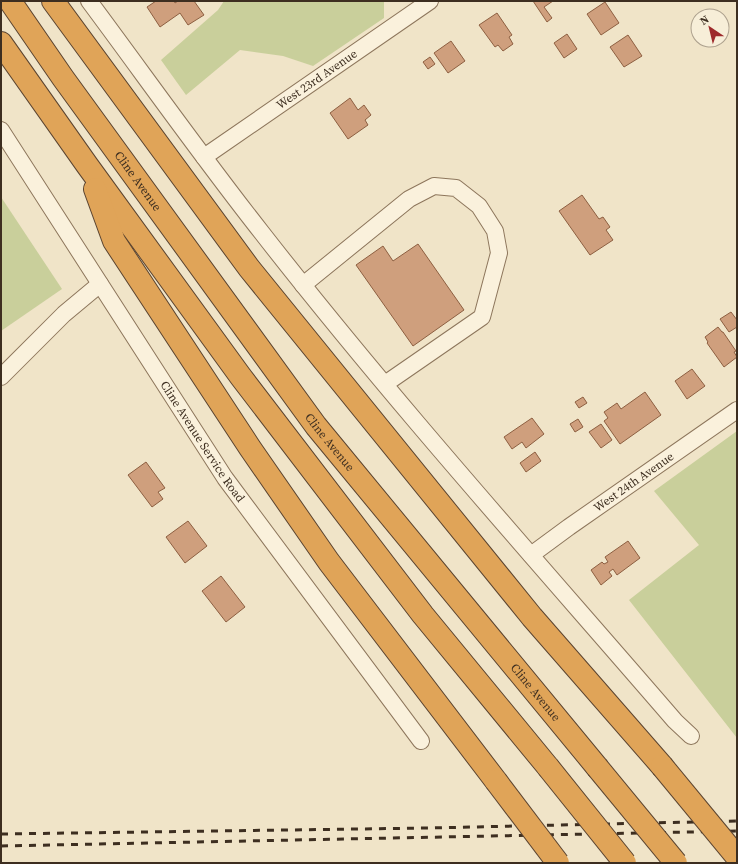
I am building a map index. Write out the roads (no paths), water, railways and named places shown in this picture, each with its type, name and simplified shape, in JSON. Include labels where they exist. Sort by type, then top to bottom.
[{"type":"highway","name":"Cline Avenue","points":[[10,1],[63,78],[316,426],[676,863]]},
{"type":"highway","points":[[53,1],[250,268],[532,617],[662,766],[737,857]]},
{"type":"highway","points":[[1,43],[245,384],[423,615],[625,863]]},
{"type":"highway","points":[[87,165],[114,242],[241,434],[329,562],[558,863]]},
{"type":"street","points":[[89,1],[204,157],[303,285],[385,384],[531,555],[675,721],[691,736]]},
{"type":"street","name":"West 23rd Avenue","points":[[204,157],[430,1]]},
{"type":"street","name":"Cline Avenue Service Road","points":[[1,130],[225,478],[421,741]]},
{"type":"street","points":[[303,285],[409,198],[434,186],[456,188],[479,206],[495,231],[499,253],[482,317],[385,384]]},
{"type":"street","points":[[1,377],[64,314],[100,284]]},
{"type":"street","name":"West 24th Avenue","points":[[531,555],[737,410]]},
{"type":"railway","points":[[1,834],[429,828],[737,821]]},
{"type":"railway","points":[[1,846],[737,831]]}]
